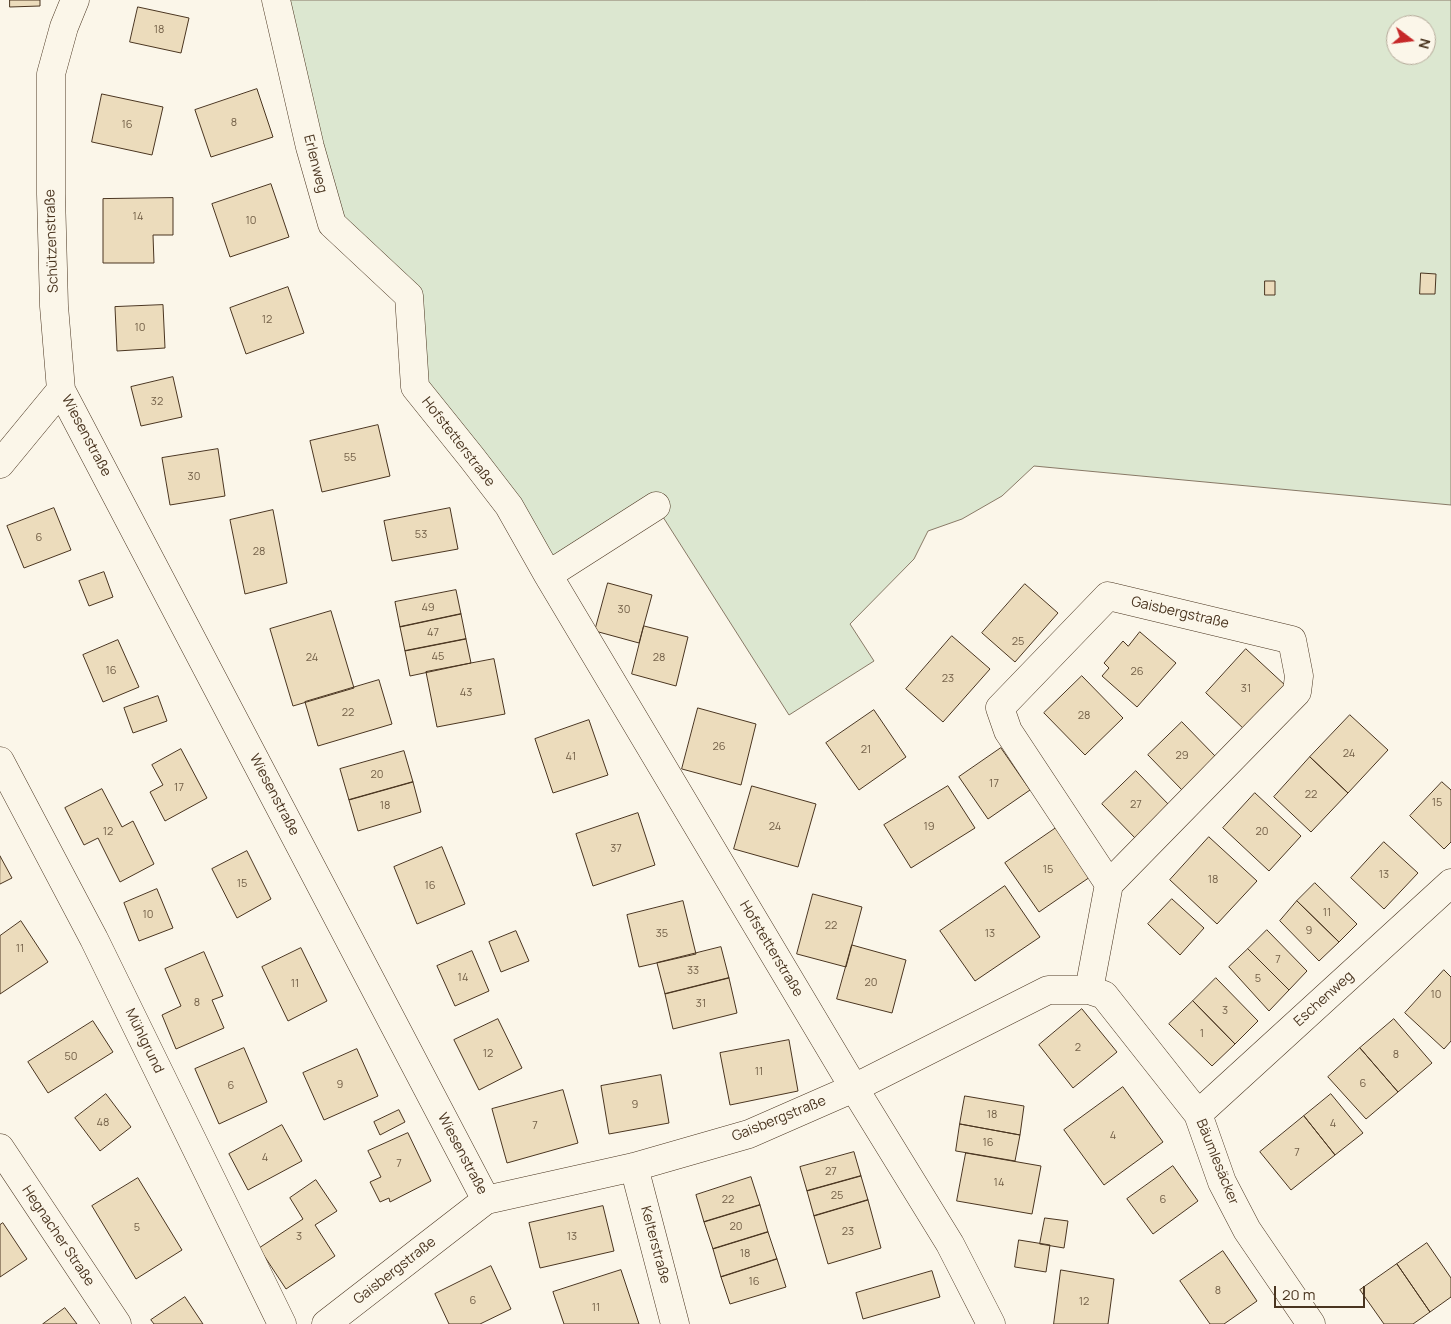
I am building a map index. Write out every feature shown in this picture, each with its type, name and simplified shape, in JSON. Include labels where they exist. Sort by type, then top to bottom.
[{"type":"street","name":"Schützenstraße","points":[[61,390],[54,306],[51,194],[51,74],[64,27],[75,0]]},
{"type":"street","name":"Erlenweg","points":[[276,0],[310,147],[332,224],[410,296]]},
{"type":"street","name":"Hofstetterstraße","points":[[410,296],[415,387],[509,506],[548,575],[854,1088],[950,1244],[991,1324]]},
{"type":"street","points":[[0,464],[61,390]]},
{"type":"street","name":"Wiesenstraße","points":[[61,390],[486,1200]]},
{"type":"street","points":[[548,575],[656,506]]},
{"type":"street","name":"Gaisbergstraße","points":[[1108,596],[1292,640],[1299,676],[1298,692],[1109,884],[1008,731],[1000,708],[1108,596]]},
{"type":"street","name":"Mühlgrund","points":[[0,761],[94,939],[282,1324]]},
{"type":"street","name":"Eschenweg","points":[[1198,1114],[1451,883]]},
{"type":"street","points":[[1089,990],[1109,884]]},
{"type":"street","name":"Gaisbergstraße","points":[[326,1324],[486,1200],[634,1167],[749,1134],[854,1088],[1048,990],[1089,990]]},
{"type":"street","name":"Bäumlesäcker","points":[[1089,990],[1104,995],[1198,1114],[1222,1182],[1247,1230],[1311,1324]]},
{"type":"street","name":"Hegnacher Straße","points":[[0,1148],[117,1324]]},
{"type":"street","name":"Kelterstraße","points":[[634,1167],[675,1324]]},
{"type":"green space","points":[[282,0],[1451,0],[1451,505],[1034,466],[1002,496],[962,519],[928,531],[914,559],[850,624],[874,661],[789,715],[656,506],[548,575],[415,387],[409,296],[327,210]]},
{"type":"building","points":[[10,0],[40,0],[40,6],[10,7]]},
{"type":"building","points":[[138,7],[189,18],[181,53],[130,42]]},
{"type":"building","points":[[257,89],[273,137],[211,157],[195,110]]},
{"type":"building","points":[[102,94],[163,107],[152,155],[92,142]]},
{"type":"building","points":[[271,184],[289,237],[230,257],[212,204]]},
{"type":"building","points":[[173,198],[173,235],[153,235],[154,263],[103,263],[103,199]]},
{"type":"building","points":[[1421,273],[1436,274],[1435,294],[1420,294]]},
{"type":"building","points":[[1265,281],[1275,281],[1275,295],[1265,295]]},
{"type":"building","points":[[288,287],[304,333],[246,354],[230,308]]},
{"type":"building","points":[[163,305],[165,348],[117,351],[115,307]]},
{"type":"building","points":[[173,377],[182,417],[141,426],[131,387]]},
{"type":"building","points":[[378,425],[390,476],[322,492],[310,441]]},
{"type":"building","points":[[218,449],[225,496],[170,505],[162,458]]},
{"type":"building","points":[[54,508],[71,550],[24,568],[7,526]]},
{"type":"building","points":[[450,508],[458,549],[392,561],[384,521]]},
{"type":"building","points":[[273,510],[287,583],[245,594],[230,520]]},
{"type":"building","points":[[104,572],[113,597],[89,606],[79,581]]},
{"type":"building","points":[[608,583],[652,595],[639,643],[595,631]]},
{"type":"building","points":[[1025,584],[1058,613],[1015,662],[982,633]]},
{"type":"building","points":[[456,590],[461,614],[400,627],[395,602]]},
{"type":"building","points":[[331,611],[354,688],[293,706],[270,629]]},
{"type":"building","points":[[461,614],[466,639],[405,651],[400,627]]},
{"type":"building","points":[[644,626],[688,637],[676,686],[632,674]]},
{"type":"building","points":[[1140,632],[1176,663],[1137,707],[1102,676],[1109,668],[1104,663],[1123,641],[1128,646]]},
{"type":"building","points":[[952,636],[990,669],[943,722],[906,689]]},
{"type":"building","points":[[466,639],[471,663],[410,676],[405,651]]},
{"type":"building","points":[[118,640],[139,687],[103,702],[83,655]]},
{"type":"building","points":[[1246,649],[1286,686],[1245,730],[1206,693]]},
{"type":"building","points":[[494,659],[505,714],[437,727],[426,672]]},
{"type":"building","points":[[1082,676],[1123,718],[1085,755],[1044,713]]},
{"type":"building","points":[[379,680],[392,724],[318,746],[305,702]]},
{"type":"building","points":[[158,696],[167,721],[133,733],[124,708]]},
{"type":"building","points":[[698,708],[756,724],[741,785],[682,769]]},
{"type":"building","points":[[874,710],[906,757],[859,790],[826,743]]},
{"type":"building","points":[[1350,715],[1388,750],[1348,793],[1310,757]]},
{"type":"building","points":[[589,720],[608,775],[553,793],[535,739]]},
{"type":"building","points":[[1182,722],[1216,757],[1182,790],[1148,755]]},
{"type":"building","points":[[1001,748],[1030,790],[988,819],[959,777]]},
{"type":"building","points":[[181,749],[207,798],[165,821],[150,792],[163,785],[152,765]]},
{"type":"building","points":[[404,751],[413,782],[349,800],[340,769]]},
{"type":"building","points":[[1310,757],[1348,793],[1311,832],[1274,797]]},
{"type":"building","points":[[1136,771],[1170,806],[1136,839],[1102,804]]},
{"type":"building","points":[[413,782],[421,812],[358,831],[349,800]]},
{"type":"building","points":[[1442,782],[1451,790],[1451,842],[1444,849],[1410,816]]},
{"type":"building","points":[[752,786],[816,804],[798,867],[734,849]]},
{"type":"building","points":[[948,786],[975,828],[911,868],[884,825]]},
{"type":"building","points":[[102,789],[122,827],[133,821],[154,864],[120,882],[98,838],[84,845],[65,808]]},
{"type":"building","points":[[1255,793],[1301,836],[1269,871],[1223,828]]},
{"type":"building","points":[[638,813],[655,865],[593,886],[576,834]]},
{"type":"building","points":[[1056,828],[1090,877],[1039,912],[1005,863]]},
{"type":"building","points":[[1209,837],[1257,881],[1217,924],[1170,880]]},
{"type":"building","points":[[1384,842],[1418,873],[1384,909],[1351,878]]},
{"type":"building","points":[[442,847],[465,904],[417,924],[394,867]]},
{"type":"building","points":[[247,851],[271,899],[237,918],[212,869]]},
{"type":"building","points":[[0,856],[12,878],[0,884]]},
{"type":"building","points":[[1315,883],[1357,924],[1339,942],[1297,901]]},
{"type":"building","points":[[1005,886],[1040,937],[975,981],[940,931]]},
{"type":"building","points":[[157,889],[173,928],[139,941],[124,903]]},
{"type":"building","points":[[813,894],[862,907],[846,967],[797,954]]},
{"type":"building","points":[[1172,899],[1204,928],[1180,955],[1148,924]]},
{"type":"building","points":[[683,901],[696,954],[639,967],[627,915]]},
{"type":"building","points":[[1297,901],[1339,942],[1319,961],[1280,921]]},
{"type":"building","points":[[21,921],[48,962],[0,994],[0,936]]},
{"type":"building","points":[[1267,930],[1307,971],[1289,990],[1248,949]]},
{"type":"building","points":[[516,931],[529,961],[501,972],[489,942]]},
{"type":"building","points":[[852,945],[906,960],[892,1013],[837,999]]},
{"type":"building","points":[[721,947],[729,978],[665,994],[657,963]]},
{"type":"building","points":[[301,948],[327,1001],[288,1021],[262,967]]},
{"type":"building","points":[[1248,949],[1289,990],[1269,1011],[1229,967]]},
{"type":"building","points":[[472,951],[489,991],[455,1006],[437,966]]},
{"type":"building","points":[[204,952],[223,996],[212,1000],[224,1028],[176,1049],[162,1015],[181,1006],[165,969]]},
{"type":"building","points":[[1444,970],[1451,977],[1451,1041],[1444,1049],[1405,1013]]},
{"type":"building","points":[[729,978],[737,1013],[673,1029],[665,994]]},
{"type":"building","points":[[1216,978],[1258,1021],[1235,1044],[1193,1001]]},
{"type":"building","points":[[1193,1001],[1235,1044],[1212,1066],[1169,1024]]},
{"type":"building","points":[[1082,1009],[1117,1052],[1073,1088],[1039,1045]]},
{"type":"building","points":[[498,1019],[522,1068],[479,1090],[454,1040]]},
{"type":"building","points":[[1394,1019],[1432,1063],[1398,1092],[1360,1048]]},
{"type":"building","points":[[93,1021],[113,1052],[48,1093],[28,1062]]},
{"type":"building","points":[[789,1040],[798,1091],[730,1105],[720,1053]]},
{"type":"building","points":[[244,1048],[267,1102],[219,1124],[195,1069]]},
{"type":"building","points":[[1360,1048],[1398,1092],[1366,1119],[1328,1077]]},
{"type":"building","points":[[357,1049],[378,1096],[324,1120],[303,1073]]},
{"type":"building","points":[[661,1075],[669,1123],[609,1134],[601,1086]]},
{"type":"building","points":[[1123,1087],[1163,1142],[1104,1185],[1064,1130]]},
{"type":"building","points":[[563,1090],[578,1143],[507,1163],[492,1109]]},
{"type":"building","points":[[106,1094],[131,1127],[100,1151],[75,1118]]},
{"type":"building","points":[[1331,1094],[1363,1133],[1335,1155],[1304,1116]]},
{"type":"building","points":[[965,1096],[1024,1106],[1020,1135],[960,1124]]},
{"type":"building","points":[[399,1110],[405,1122],[380,1135],[374,1122]]},
{"type":"building","points":[[1304,1116],[1335,1155],[1291,1190],[1260,1152]]},
{"type":"building","points":[[960,1124],[1020,1135],[1015,1161],[956,1151]]},
{"type":"building","points":[[282,1125],[302,1161],[248,1190],[229,1154]]},
{"type":"building","points":[[408,1133],[431,1181],[390,1202],[389,1198],[380,1202],[370,1182],[381,1177],[368,1151]]},
{"type":"building","points":[[854,1152],[861,1176],[807,1191],[800,1167]]},
{"type":"building","points":[[966,1153],[1041,1166],[1032,1214],[957,1201]]},
{"type":"building","points":[[1173,1166],[1198,1201],[1153,1234],[1127,1199]]},
{"type":"building","points":[[861,1176],[868,1200],[814,1216],[807,1191]]},
{"type":"building","points":[[751,1177],[760,1205],[704,1222],[696,1195]]},
{"type":"building","points":[[138,1178],[182,1250],[136,1279],[92,1206]]},
{"type":"building","points":[[316,1180],[337,1211],[315,1225],[335,1256],[286,1289],[259,1248],[303,1219],[290,1198]]},
{"type":"building","points":[[868,1200],[881,1248],[828,1264],[814,1216]]},
{"type":"building","points":[[760,1205],[768,1232],[713,1249],[704,1222]]},
{"type":"building","points":[[603,1206],[614,1251],[540,1268],[529,1223]]},
{"type":"building","points":[[1045,1218],[1068,1221],[1064,1248],[1040,1244]]},
{"type":"building","points":[[3,1223],[27,1259],[0,1277],[0,1225]]},
{"type":"building","points":[[768,1232],[777,1259],[721,1277],[713,1249]]},
{"type":"building","points":[[1019,1240],[1050,1245],[1046,1272],[1015,1267]]},
{"type":"building","points":[[1427,1243],[1451,1278],[1451,1297],[1430,1312],[1397,1264]]},
{"type":"building","points":[[1223,1251],[1257,1301],[1224,1324],[1210,1324],[1180,1281]]},
{"type":"building","points":[[777,1259],[786,1287],[730,1304],[721,1277]]},
{"type":"building","points":[[1397,1264],[1430,1312],[1413,1324],[1384,1324],[1360,1290]]},
{"type":"building","points":[[491,1266],[511,1309],[480,1324],[449,1324],[435,1294]]},
{"type":"building","points":[[621,1270],[639,1324],[564,1324],[553,1292]]},
{"type":"building","points":[[1061,1270],[1114,1279],[1108,1324],[1054,1324]]},
{"type":"building","points":[[932,1271],[940,1297],[863,1319],[856,1293]]},
{"type":"building","points":[[185,1297],[203,1324],[154,1324],[151,1320]]},
{"type":"building","points":[[65,1308],[77,1324],[43,1324]]}]
